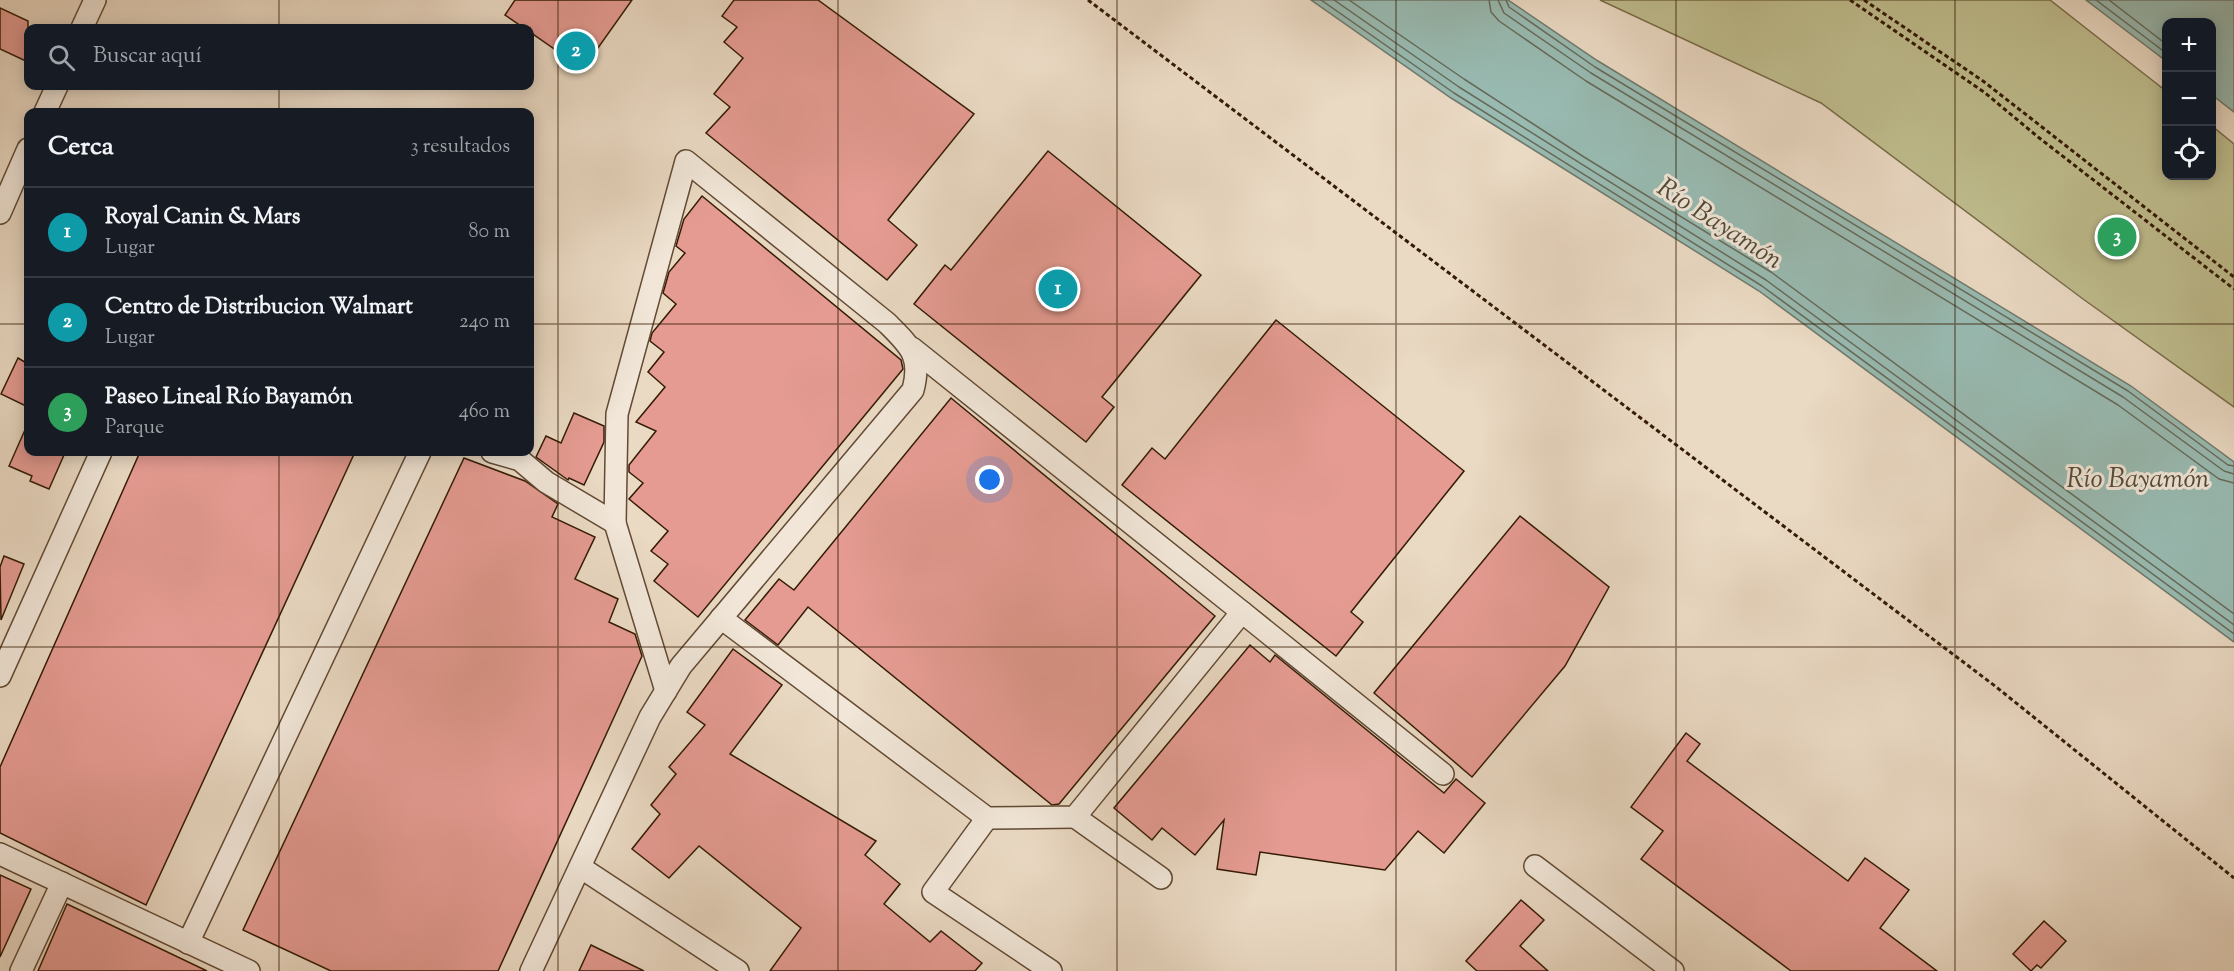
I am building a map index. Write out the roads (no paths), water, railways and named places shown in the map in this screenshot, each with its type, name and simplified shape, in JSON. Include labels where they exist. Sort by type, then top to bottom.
[{"type":"street","points":[[84,24],[95,0]]},
{"type":"street","points":[[47,108],[55,90]]},
{"type":"street","points":[[0,213],[24,158]]},
{"type":"street","points":[[666,691],[615,523],[617,414],[686,161],[887,323],[912,348],[1443,774]]},
{"type":"street","points":[[531,971],[650,717],[681,666],[913,390],[918,372],[912,348]]},
{"type":"street","points":[[0,676],[99,456]]},
{"type":"street","points":[[188,943],[418,456]]},
{"type":"street","points":[[506,456],[520,460],[546,482],[615,523]]},
{"type":"street","points":[[1075,817],[1242,612]]},
{"type":"street","points":[[721,618],[987,818],[1075,817],[1161,878]]},
{"type":"street","points":[[987,818],[933,892],[1051,971]]},
{"type":"street","points":[[0,854],[249,971]]},
{"type":"street","points":[[1535,866],[1673,971]]},
{"type":"street","points":[[580,867],[738,971]]},
{"type":"street","points":[[21,971],[62,883]]},
{"type":"water","name":"Río Bayamón","points":[[1311,0],[1508,0],[1598,61],[2131,386],[2234,462],[2234,642],[1759,291],[1451,98]]},
{"type":"water","points":[[2086,0],[2234,0],[2234,112],[2216,98],[2216,18],[2162,18],[2162,58]]},
{"type":"place","name":"Centro de Distribucion Walmart","points":[[576,51]]},
{"type":"place","name":"Paseo Lineal Río Bayamón","points":[[2117,237]]},
{"type":"place","name":"Royal Canin & Mars","points":[[1058,289]]}]
